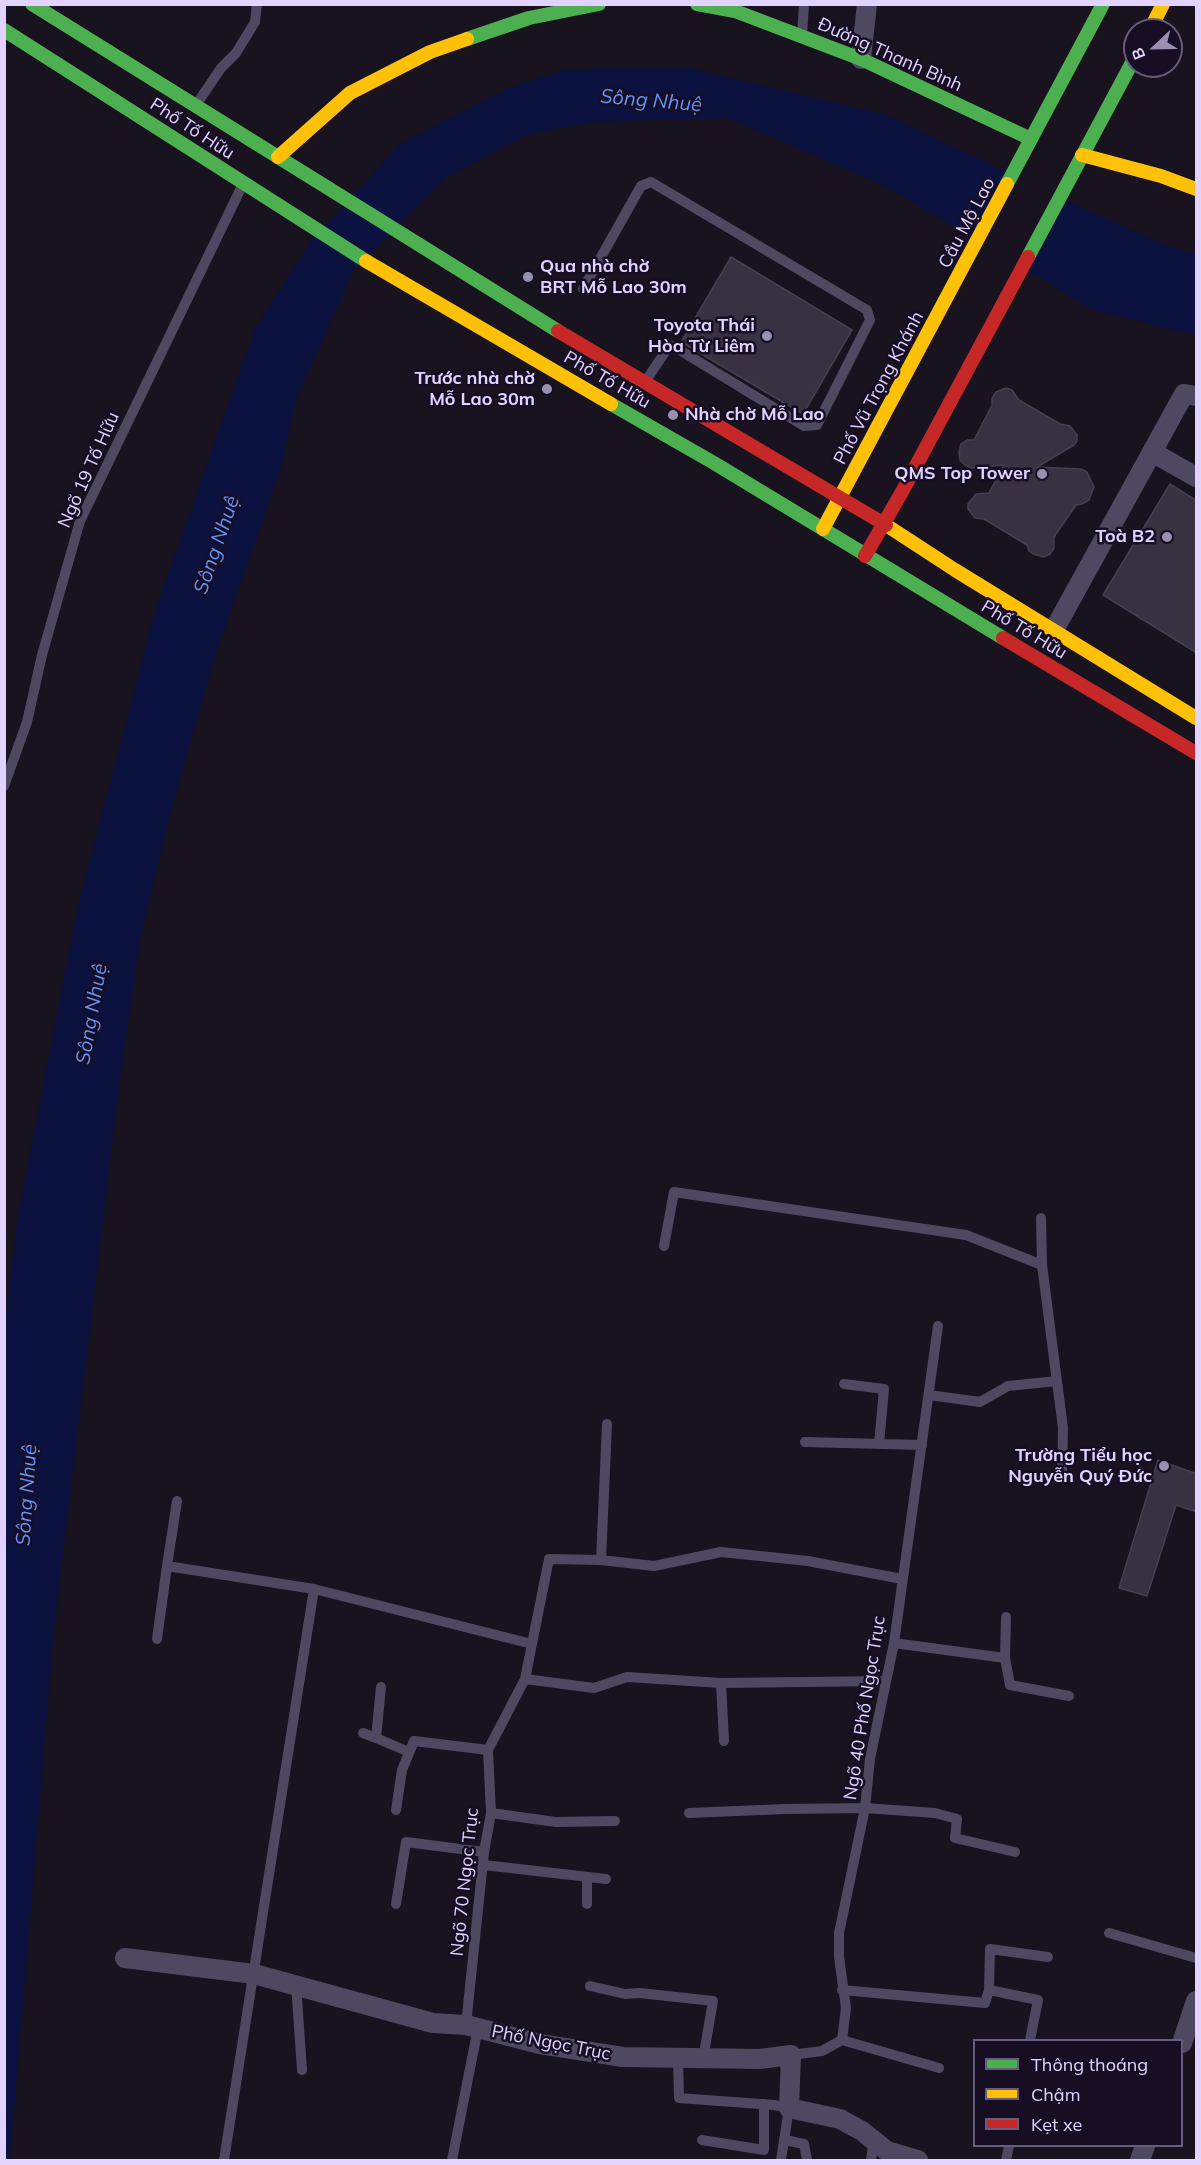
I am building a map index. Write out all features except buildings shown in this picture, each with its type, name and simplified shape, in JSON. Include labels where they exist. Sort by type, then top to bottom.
[{"type":"main road","name":"Phố Tố Hữu","points":[[32,4],[553,328],[841,498],[1054,630],[1160,713],[1197,753]]},
{"type":"main road","points":[[278,157],[350,93],[430,52],[527,11],[599,4]]},
{"type":"main road","name":"Đường Thanh Bình","points":[[697,4],[735,8],[861,59],[1031,140]]},
{"type":"main road","points":[[1031,140],[1103,4]]},
{"type":"main road","points":[[1156,18],[1164,4]]},
{"type":"main road","name":"Phố Tố Hữu","points":[[4,30],[377,268],[714,463],[865,556],[1160,713],[1197,718]]},
{"type":"main road","points":[[865,556],[1124,78]]},
{"type":"main road","name":"Cầu Mộ Lao","points":[[949,294],[1031,140]]},
{"type":"main road","points":[[1082,155],[1161,176],[1197,189]]},
{"type":"main road","name":"Phố Vũ Trọng Khánh","points":[[823,529],[949,294]]},
{"type":"street","points":[[861,59],[867,4]]},
{"type":"street","points":[[1054,630],[1184,394],[1197,396]]},
{"type":"street","points":[[1152,452],[1197,477]]},
{"type":"street","name":"Phố Ngọc Trục","points":[[125,1958],[254,1974],[433,2023],[472,2026],[540,2044],[623,2057],[760,2059],[791,2055]]},
{"type":"street","points":[[1183,2040],[1197,2001]]},
{"type":"street","points":[[791,2055],[789,2108],[840,2120],[862,2131],[887,2151],[918,2160]]},
{"type":"lane","points":[[195,106],[221,68],[236,53],[255,22],[257,4]]},
{"type":"lane","points":[[802,36],[804,4]]},
{"type":"lane","points":[[583,289],[641,186],[651,182],[867,310],[870,321],[817,425],[804,426],[673,346],[667,349],[645,382]]},
{"type":"lane","name":"Ngõ 19 Tố Hữu","points":[[4,786],[27,722],[42,655],[80,521],[243,183]]},
{"type":"lane","points":[[664,1246],[674,1192],[966,1235],[1042,1265]]},
{"type":"lane","points":[[1026,1480],[1062,1476],[1063,1428],[1042,1265],[1041,1218]]},
{"type":"lane","name":"Ngõ 40 Phố Ngọc Trục","points":[[842,2040],[846,2008],[842,1990],[839,1933],[865,1808],[870,1759],[894,1643],[938,1326]]},
{"type":"lane","points":[[929,1395],[980,1402],[1008,1386],[1057,1381]]},
{"type":"lane","points":[[844,1383],[884,1389],[879,1444]]},
{"type":"lane","points":[[607,1424],[601,1560],[654,1566],[721,1552],[807,1561],[902,1579]]},
{"type":"lane","points":[[805,1442],[922,1445]]},
{"type":"lane","points":[[157,1639],[177,1501]]},
{"type":"lane","name":"Ngõ 70 Ngọc Trục","points":[[452,2160],[472,2026],[484,1852],[490,1813],[488,1750],[525,1679],[549,1559],[601,1560]]},
{"type":"lane","points":[[167,1566],[314,1589],[532,1644]]},
{"type":"lane","points":[[224,2160],[314,1589]]},
{"type":"lane","points":[[1006,1617],[1005,1658],[1010,1685],[1069,1696]]},
{"type":"lane","points":[[894,1643],[1005,1658]]},
{"type":"lane","points":[[525,1679],[594,1688],[627,1677],[722,1683],[886,1682]]},
{"type":"lane","points":[[722,1683],[724,1741]]},
{"type":"lane","points":[[376,1738],[381,1688]]},
{"type":"lane","points":[[363,1733],[410,1752]]},
{"type":"lane","points":[[396,1810],[402,1770],[414,1741],[488,1750]]},
{"type":"lane","points":[[689,1813],[865,1808],[935,1813],[957,1819],[955,1838],[1015,1852]]},
{"type":"lane","points":[[490,1813],[556,1822],[615,1821]]},
{"type":"lane","points":[[396,1904],[406,1842],[484,1852]]},
{"type":"lane","points":[[484,1865],[606,1880]]},
{"type":"lane","points":[[587,1879],[587,1904]]},
{"type":"lane","points":[[1109,1933],[1197,1958]]},
{"type":"lane","points":[[842,1990],[985,2003],[990,1949],[1048,1957]]},
{"type":"lane","points":[[296,1984],[302,2070]]},
{"type":"lane","points":[[590,1986],[626,1994],[640,1993],[713,2001],[703,2058]]},
{"type":"lane","points":[[988,1990],[1038,2000],[1030,2039]]},
{"type":"lane","points":[[791,2055],[822,2051],[842,2040],[939,2068]]},
{"type":"lane","points":[[678,2057],[679,2098],[789,2108],[780,2160]]},
{"type":"lane","points":[[702,2140],[764,2150],[764,2104]]},
{"type":"lane","points":[[785,2140],[804,2144],[807,2160]]},
{"type":"lane","points":[[871,2160],[874,2140]]},
{"type":"water","name":"Sông Nhuệ","points":[[689,68],[886,115],[1104,218],[1173,248],[1196,253],[1196,335],[1093,310],[887,187],[728,118],[596,122],[526,135],[449,176],[354,269],[295,402],[283,462],[215,656],[170,815],[141,935],[119,1086],[54,1629],[10,2160],[5,2160],[4,1330],[18,1215],[78,907],[155,611],[255,329],[309,244],[400,144],[506,89],[566,69]]},
{"type":"pier","points":[[1015,172],[1061,194],[1021,270],[976,244]]},
{"type":"traffic: fast","points":[[32,4],[558,331]]},
{"type":"traffic: fast","points":[[467,39],[529,18],[599,4]]},
{"type":"traffic: fast","points":[[697,4],[735,11],[861,59],[1031,139]]},
{"type":"traffic: fast","points":[[1007,184],[1103,4]]},
{"type":"traffic: fast","points":[[4,30],[366,261]]},
{"type":"traffic: fast","points":[[1028,257],[1124,78]]},
{"type":"traffic: fast","points":[[611,404],[714,463],[1003,638]]},
{"type":"traffic: slow","points":[[1156,18],[1163,4]]},
{"type":"traffic: slow","points":[[278,157],[350,93],[430,52],[467,39]]},
{"type":"traffic: slow","points":[[1082,155],[1161,176],[1196,189]]},
{"type":"traffic: slow","points":[[823,529],[1007,184]]},
{"type":"traffic: slow","points":[[366,261],[611,404]]},
{"type":"traffic: slow","points":[[886,525],[1196,718]]},
{"type":"traffic: jam","points":[[865,556],[1028,257]]},
{"type":"traffic: jam","points":[[558,331],[886,525]]},
{"type":"traffic: jam","points":[[1003,638],[1196,753]]},
{"type":"place","name":"Qua nhà chờ BRT Mỗ Lao 30m","points":[[528,277]]},
{"type":"place","name":"Toyota Thái Hòa Từ Liêm","points":[[767,336]]},
{"type":"place","name":"Trước nhà chờ Mỗ Lao 30m","points":[[547,389]]},
{"type":"place","name":"Nhà chờ Mỗ Lao","points":[[673,415]]},
{"type":"place","name":"QMS Top Tower","points":[[1042,474]]},
{"type":"place","name":"Toà B2","points":[[1167,537]]},
{"type":"place","name":"Trường Tiểu học Nguyễn Quý Đức","points":[[1164,1466]]}]
